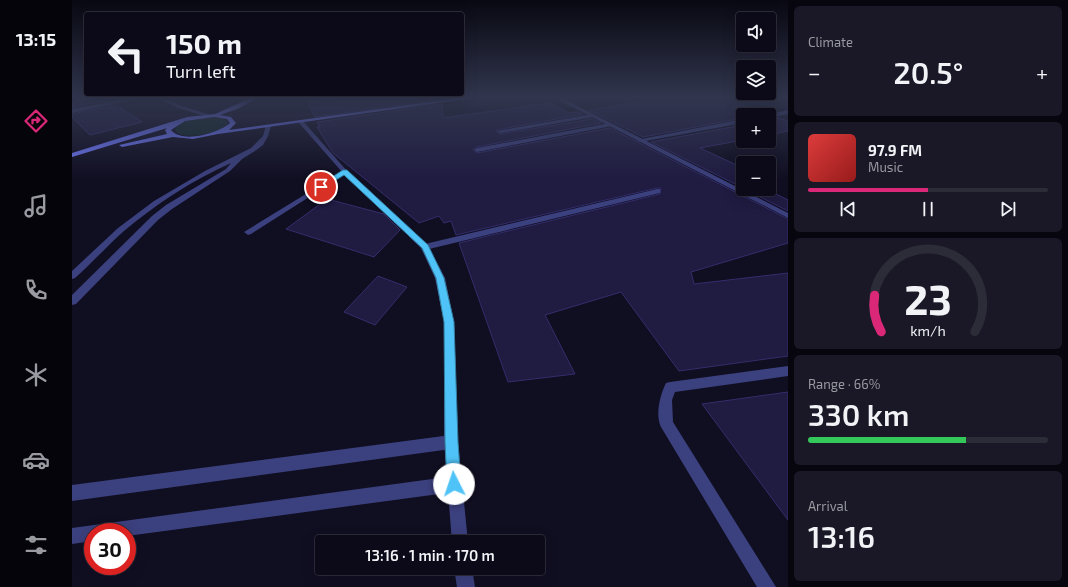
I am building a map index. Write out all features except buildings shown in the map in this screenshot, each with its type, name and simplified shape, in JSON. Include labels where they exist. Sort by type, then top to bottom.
[{"type":"main road","points":[[72,155],[171,124]]},
{"type":"main road","points":[[173,135],[169,133],[168,130],[174,124]]},
{"type":"main road","points":[[216,133],[232,124]]},
{"type":"main road","points":[[249,124],[268,126]]},
{"type":"main road","points":[[91,149],[122,146],[173,135],[188,138],[281,124]]},
{"type":"street","points":[[302,124],[345,172],[425,247],[440,278],[449,322],[451,442],[459,535]]},
{"type":"street","points":[[500,131],[541,124]]},
{"type":"street","points":[[640,140],[725,124]]},
{"type":"street","points":[[477,150],[610,125],[788,216]]},
{"type":"street","points":[[72,301],[155,218],[169,207],[228,170],[262,140],[266,135],[268,126]]},
{"type":"street","points":[[72,276],[110,239],[147,210],[209,171],[240,158]]},
{"type":"street","points":[[248,232],[345,172]]},
{"type":"street","points":[[425,247],[656,191]]},
{"type":"street","points":[[767,587],[666,423],[666,400],[670,387],[788,371]]},
{"type":"street","points":[[72,493],[451,442]]},
{"type":"street","points":[[136,527],[454,484]]},
{"type":"street","points":[[72,536],[84,534]]},
{"type":"street","points":[[464,575],[466,587]]},
{"type":"green space","points":[[180,124],[227,124],[210,133],[193,136],[179,134],[175,130]]},
{"type":"route","points":[[321,187],[345,172],[425,247],[440,278],[449,322],[451,442],[454,484]]}]
